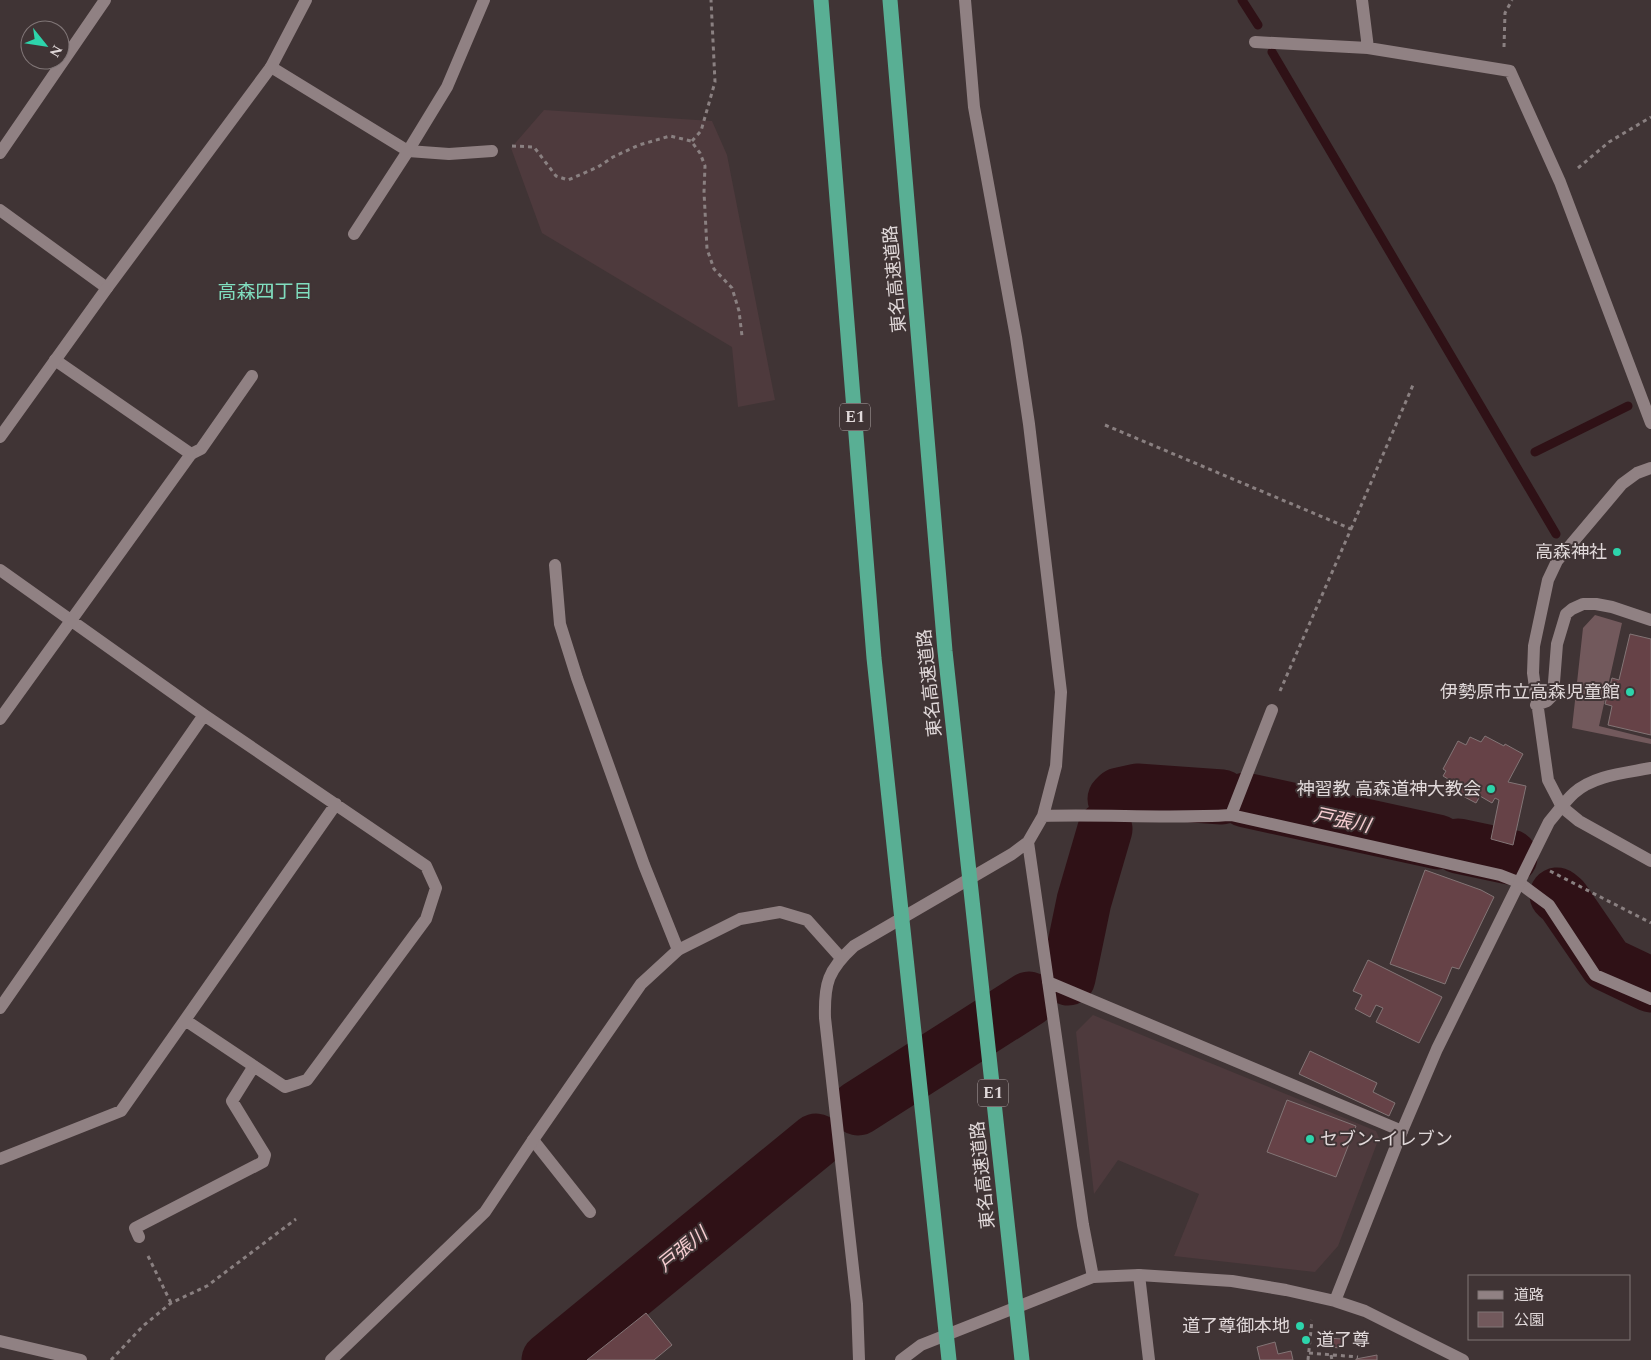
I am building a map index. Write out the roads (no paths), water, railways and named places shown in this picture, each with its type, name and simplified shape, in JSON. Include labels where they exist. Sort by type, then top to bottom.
[{"type":"highway","name":"E1","points":[[821,0],[874,658],[950,1360]]},
{"type":"highway","name":"東名高速道路","points":[[890,0],[945,651],[1022,1360]]},
{"type":"street","points":[[0,152],[105,0]]},
{"type":"street","points":[[0,437],[107,288],[272,67],[306,0]]},
{"type":"street","points":[[354,234],[448,87],[484,0]]},
{"type":"street","points":[[859,1360],[857,1304],[825,1018],[824,995],[830,974],[841,958],[854,946],[1012,854],[1028,842],[1043,816],[1056,766],[1061,692],[1029,424],[1016,337],[974,107],[966,0]]},
{"type":"street","points":[[1362,0],[1368,48]]},
{"type":"street","points":[[1255,42],[1368,48],[1510,72],[1560,182],[1651,423]]},
{"type":"street","points":[[272,67],[408,151],[449,154],[492,151]]},
{"type":"street","points":[[0,210],[107,288]]},
{"type":"street","points":[[55,360],[191,454]]},
{"type":"street","points":[[0,720],[191,454],[201,449],[252,376]]},
{"type":"street","points":[[1651,468],[1637,473],[1622,484],[1557,561],[1548,580],[1534,646],[1533,673],[1548,780],[1562,807],[1579,821],[1651,861]]},
{"type":"street","points":[[555,564],[560,624],[580,687],[627,818],[678,950]]},
{"type":"street","points":[[0,570],[204,715],[426,866],[436,888],[426,919],[307,1080],[285,1087],[185,1020]]},
{"type":"street","points":[[1536,704],[1547,701],[1552,695],[1557,644],[1566,614],[1572,609],[1583,604],[1596,604],[1612,607],[1651,620]]},
{"type":"street","points":[[1231,815],[1272,710]]},
{"type":"street","points":[[0,1008],[204,715]]},
{"type":"street","points":[[1335,1300],[1437,1048],[1549,822],[1575,792],[1592,782],[1610,776],[1651,768]]},
{"type":"street","points":[[0,1159],[121,1111],[336,804]]},
{"type":"street","points":[[1043,816],[1092,814],[1197,817],[1231,815],[1500,875],[1518,882],[1548,905],[1595,975],[1651,999]]},
{"type":"street","points":[[1028,842],[1083,1225],[1094,1277]]},
{"type":"street","points":[[332,1360],[485,1212],[641,984],[678,950],[740,920],[780,912],[807,920],[841,958]]},
{"type":"street","points":[[1048,982],[1402,1131]]},
{"type":"street","points":[[139,1237],[134,1228],[263,1162],[264,1155],[232,1101],[254,1066]]},
{"type":"street","points":[[533,1140],[590,1212]]},
{"type":"street","points":[[1139,1275],[1149,1360]]},
{"type":"street","points":[[901,1360],[921,1345],[1094,1277],[1139,1275],[1232,1281],[1335,1300],[1364,1311],[1463,1360]]},
{"type":"street","points":[[0,1341],[81,1360]]},
{"type":"waterway","points":[[1242,0],[1258,25]]},
{"type":"waterway","points":[[1272,52],[1556,534]]},
{"type":"waterway","points":[[1535,452],[1628,406]]},
{"type":"waterway","name":"戸張川","points":[[1115,799],[1119,795],[1137,791],[1222,797]]},
{"type":"waterway","name":"戸張川","points":[[1245,800],[1438,842]]},
{"type":"waterway","name":"戸張川","points":[[1068,978],[1084,901],[1105,829]]},
{"type":"waterway","name":"戸張川","points":[[1458,846],[1510,857]]},
{"type":"waterway","name":"戸張川","points":[[1557,895],[1563,900],[1607,964],[1651,985]]},
{"type":"waterway","name":"戸張川","points":[[858,1108],[1029,999]]},
{"type":"waterway","name":"戸張川","points":[[549,1360],[816,1141]]},
{"type":"place","name":"高森神社","points":[[1617,552]]},
{"type":"place","name":"伊勢原市立高森児童館","points":[[1630,692]]},
{"type":"place","name":"神習教 高森道神大教会","points":[[1491,789]]},
{"type":"place","name":"セブン-イレブン","points":[[1310,1139]]},
{"type":"place","name":"道了尊御本地","points":[[1300,1326]]},
{"type":"place","name":"道了尊","points":[[1306,1340]]},
{"type":"district","name":"高森四丁目","points":[[265,292]]}]
